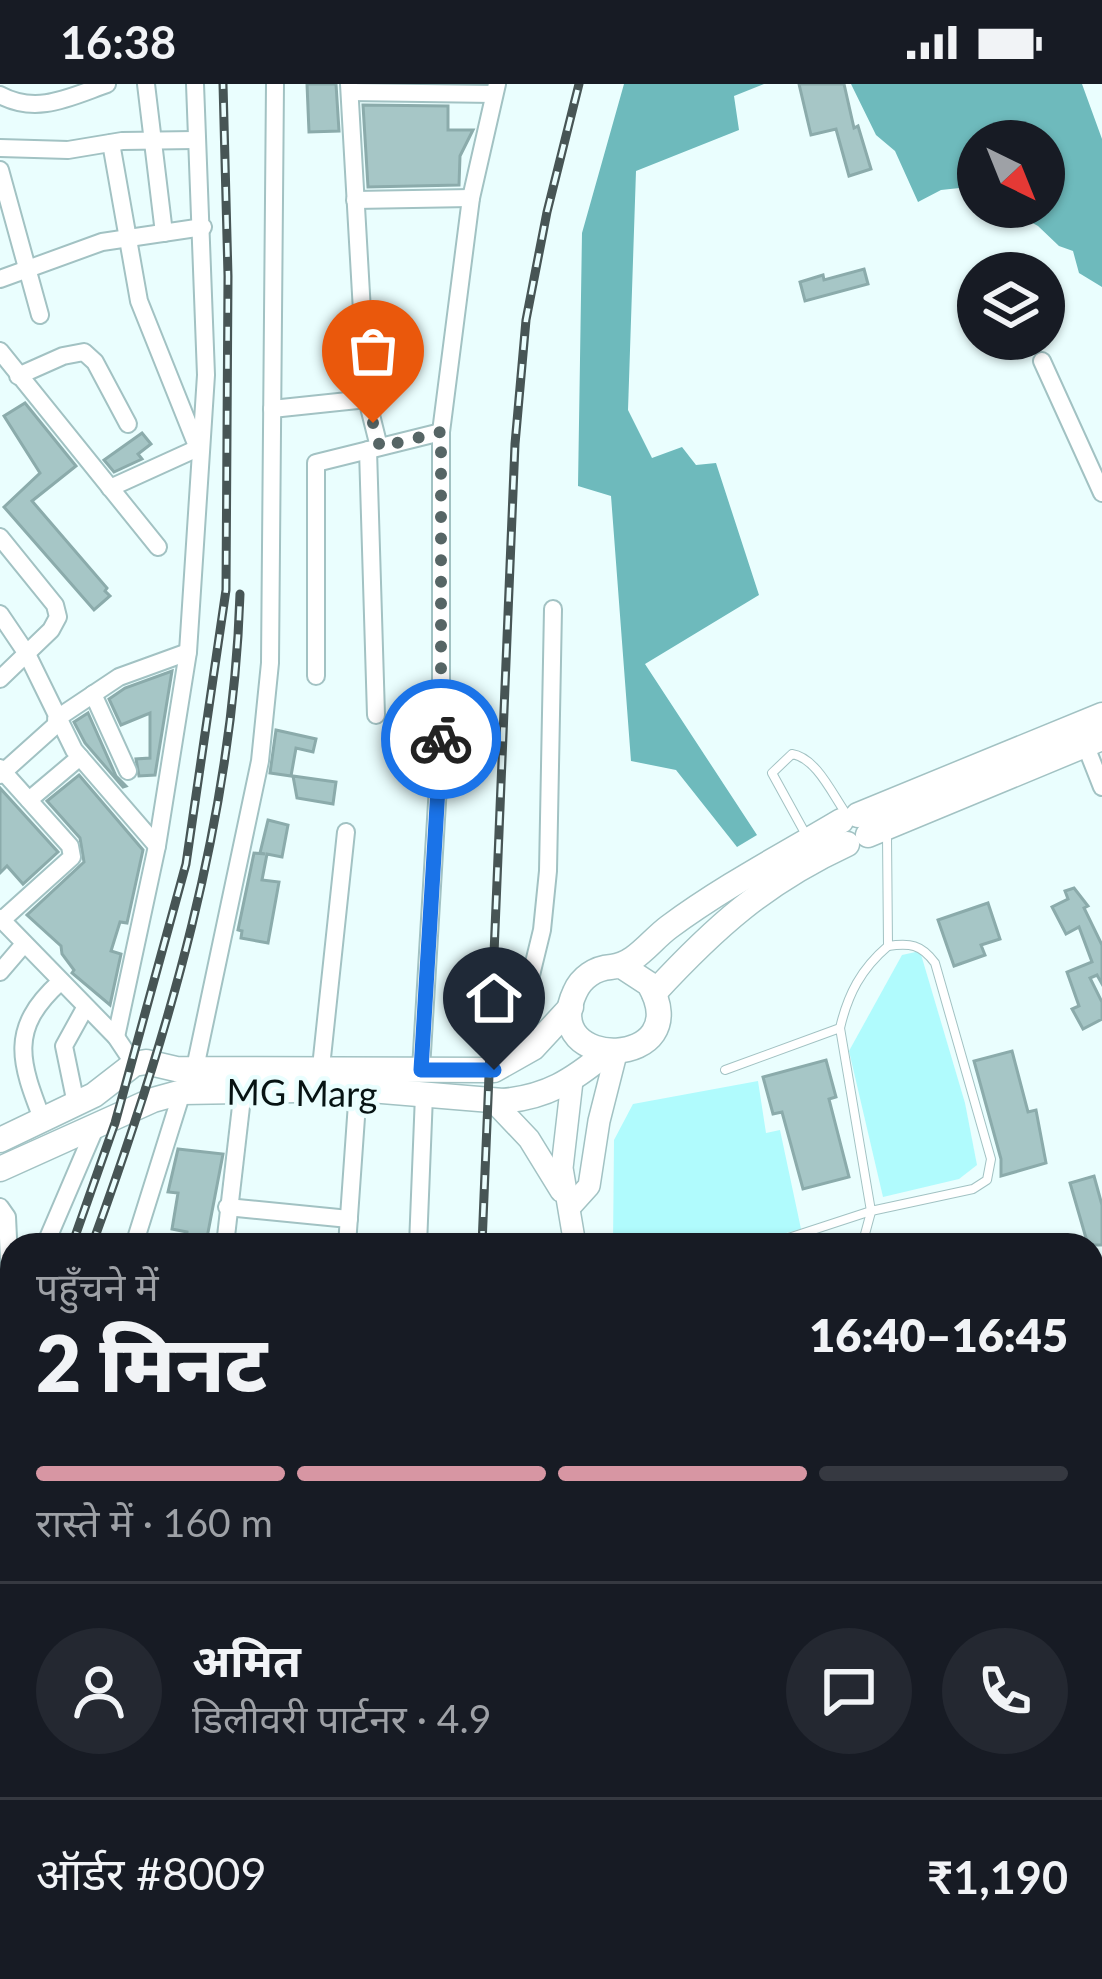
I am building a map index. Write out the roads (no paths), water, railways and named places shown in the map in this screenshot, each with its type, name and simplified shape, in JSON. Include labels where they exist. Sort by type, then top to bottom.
[{"type":"main road","points":[[654,993],[728,918],[858,826],[1102,716]]},
{"type":"main road","points":[[623,968],[707,900],[809,840],[1093,741]]},
{"type":"main road","points":[[602,968],[623,968],[642,976],[654,993],[658,1013],[651,1033],[636,1048],[611,1053],[579,1036],[571,1007],[584,979],[602,968]]},
{"type":"main road","name":"MG Marg","points":[[0,1169],[153,1100],[182,1092],[358,1089],[494,1070],[527,1053],[571,1007]]},
{"type":"main road","name":"MG Marg","points":[[134,1064],[321,1066],[423,1082],[492,1100],[526,1099],[554,1091],[611,1053]]},
{"type":"main road","points":[[1,1136],[76,1104],[134,1064]]},
{"type":"street","points":[[0,95],[21,106],[38,105],[106,84]]},
{"type":"street","points":[[146,84],[164,233]]},
{"type":"street","points":[[116,1037],[157,846],[188,652],[206,375],[195,84]]},
{"type":"street","points":[[195,1068],[260,761],[270,663],[274,84]]},
{"type":"street","points":[[376,715],[374,449],[349,88],[496,89],[471,198],[441,432],[441,736],[418,1233]]},
{"type":"street","points":[[0,148],[68,150],[194,140]]},
{"type":"street","points":[[111,143],[139,301],[200,452]]},
{"type":"street","points":[[1,180],[40,314]]},
{"type":"street","points":[[355,200],[471,198]]},
{"type":"street","points":[[0,279],[102,242],[203,227]]},
{"type":"street","points":[[0,351],[158,547]]},
{"type":"street","points":[[18,376],[84,352],[95,362],[128,424]]},
{"type":"street","points":[[1042,361],[1102,493]]},
{"type":"street","points":[[272,409],[367,399]]},
{"type":"street","points":[[316,676],[316,463],[441,432]]},
{"type":"street","points":[[110,488],[200,452]]},
{"type":"street","points":[[0,537],[55,605],[58,617],[51,630],[1,677]]},
{"type":"street","points":[[527,1053],[524,1008],[542,930],[548,871],[553,609]]},
{"type":"street","points":[[0,614],[27,654],[57,721],[80,757],[157,846]]},
{"type":"street","points":[[134,1064],[116,1037],[1,919],[71,857],[70,846],[1,772],[93,694],[150,663],[188,652]]},
{"type":"street","points":[[93,694],[128,772]]},
{"type":"street","points":[[1093,741],[1102,788]]},
{"type":"street","points":[[29,800],[80,757]]},
{"type":"street","points":[[321,1066],[346,832]]},
{"type":"street","points":[[0,972],[24,944]]},
{"type":"street","points":[[43,1121],[24,1073],[22,1053],[26,1024],[60,982]]},
{"type":"street","points":[[76,1104],[64,1046],[86,1008]]},
{"type":"street","points":[[571,1207],[590,1186],[611,1053]]},
{"type":"street","points":[[572,1081],[562,1168],[573,1233]]},
{"type":"street","points":[[226,1233],[243,1089]]},
{"type":"street","points":[[347,1233],[358,1089]]},
{"type":"street","points":[[138,1233],[182,1092]]},
{"type":"street","points":[[492,1100],[529,1139],[571,1207]]},
{"type":"street","points":[[50,1233],[97,1125]]},
{"type":"street","points":[[227,1208],[349,1219]]},
{"type":"lane","points":[[809,840],[772,773],[792,754],[812,764],[858,826],[888,946]]},
{"type":"lane","points":[[804,1233],[872,1211],[974,1189],[992,1171],[935,963],[913,943],[888,946],[870,961],[847,999],[840,1028],[872,1211],[866,1233]]},
{"type":"lane","points":[[725,1070],[840,1028]]},
{"type":"railway","points":[[76,1233],[115,1123],[186,864],[226,590],[228,276],[223,84]]},
{"type":"railway","points":[[482,1233],[515,444],[526,320],[579,84]]},
{"type":"railway","points":[[96,1233],[146,1087],[192,925],[225,761],[240,594]]}]
